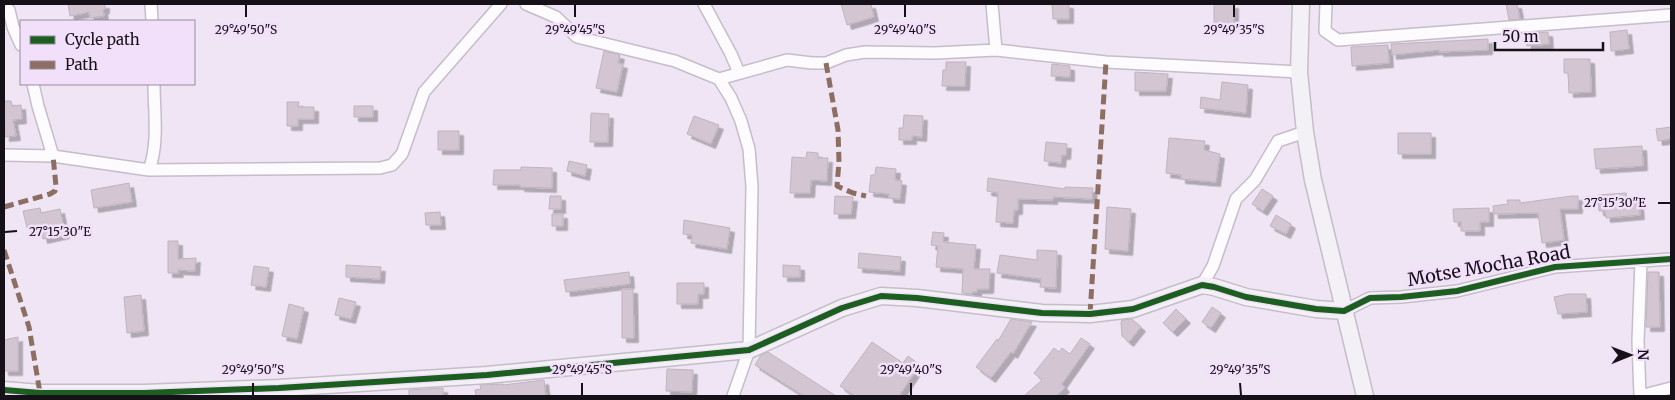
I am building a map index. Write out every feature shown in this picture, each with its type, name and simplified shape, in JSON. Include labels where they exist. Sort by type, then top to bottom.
[{"type":"street","points":[[150,4],[152,20]]},
{"type":"street","points":[[4,155],[53,156],[149,170],[380,168],[392,165],[402,154],[424,92],[501,4]]},
{"type":"street","points":[[526,4],[556,17],[577,37],[674,61],[719,79],[787,60],[826,63],[846,55],[865,52],[935,53],[996,50],[1106,62],[1299,72]]},
{"type":"street","points":[[704,4],[739,73]]},
{"type":"street","points":[[992,4],[996,50]]},
{"type":"street","points":[[1301,4],[1299,72],[1305,132],[1313,180],[1365,396]]},
{"type":"street","points":[[1326,4],[1325,31],[1338,40],[1671,15]]},
{"type":"street","points":[[7,9],[20,43]]},
{"type":"street","points":[[719,79],[734,106],[749,149],[752,188],[749,350],[733,396]]},
{"type":"street","points":[[33,85],[53,156]]},
{"type":"street","points":[[149,170],[155,144],[154,85]]},
{"type":"street","points":[[1202,285],[1213,266],[1236,199],[1255,180],[1278,141],[1305,132]]},
{"type":"street","name":"Motse Mocha Road","points":[[1344,311],[1370,298],[1402,298],[1457,291],[1555,267],[1671,259]]},
{"type":"street","points":[[1641,261],[1638,341],[1640,396],[1671,388]]},
{"type":"street","points":[[4,390],[40,393],[143,395],[279,388],[487,375],[749,350],[842,308],[881,296],[917,298],[1042,313],[1090,314],[1133,309],[1202,285],[1246,297],[1316,309],[1344,311]]},
{"type":"building","points":[[68,4],[105,4],[104,16],[90,18],[89,12],[70,16]]},
{"type":"building","points":[[841,4],[871,4],[874,17],[847,25]]},
{"type":"building","points":[[1052,4],[1069,4],[1069,19],[1053,19]]},
{"type":"building","points":[[1214,4],[1234,4],[1234,25],[1214,25]]},
{"type":"building","points":[[1506,4],[1517,4],[1520,19],[1509,20]]},
{"type":"building","points":[[1627,30],[1629,49],[1611,51],[1610,32]]},
{"type":"building","points":[[1548,32],[1549,44],[1527,46],[1526,34]]},
{"type":"building","points":[[1488,39],[1488,50],[1439,52],[1439,50],[1392,55],[1391,44]]},
{"type":"building","points":[[1388,45],[1389,63],[1352,66],[1351,47]]},
{"type":"building","points":[[604,51],[620,55],[618,63],[623,64],[617,92],[596,88]]},
{"type":"building","points":[[1564,59],[1590,59],[1591,92],[1569,93],[1568,73],[1564,73]]},
{"type":"building","points":[[946,62],[966,62],[965,86],[942,86],[943,70],[946,70]]},
{"type":"building","points":[[1052,64],[1070,66],[1070,77],[1051,76]]},
{"type":"building","points":[[1135,72],[1168,74],[1166,91],[1135,91]]},
{"type":"building","points":[[1222,82],[1248,85],[1246,113],[1200,108],[1201,97],[1220,100]]},
{"type":"building","points":[[4,101],[11,101],[12,106],[21,105],[22,119],[13,120],[16,136],[5,137]]},
{"type":"building","points":[[287,102],[299,102],[298,107],[314,107],[314,119],[298,119],[298,126],[287,126]]},
{"type":"building","points":[[354,106],[373,106],[373,117],[354,117]]},
{"type":"building","points":[[591,113],[609,114],[608,142],[590,142]]},
{"type":"building","points":[[904,115],[923,116],[922,137],[912,136],[912,140],[899,140],[899,128],[903,128]]},
{"type":"building","points":[[694,116],[719,125],[711,144],[687,134]]},
{"type":"building","points":[[1671,127],[1671,139],[1658,141],[1656,129]]},
{"type":"building","points":[[438,131],[459,131],[459,150],[438,150]]},
{"type":"building","points":[[1398,133],[1431,133],[1431,154],[1398,154]]},
{"type":"building","points":[[1169,138],[1205,141],[1204,150],[1220,154],[1216,182],[1181,179],[1181,175],[1166,173]]},
{"type":"building","points":[[1046,142],[1067,144],[1066,155],[1062,155],[1061,163],[1044,161]]},
{"type":"building","points":[[1642,146],[1643,166],[1596,169],[1594,149]]},
{"type":"building","points":[[807,152],[818,153],[818,158],[828,158],[827,181],[811,180],[810,193],[790,193],[792,157],[806,158]]},
{"type":"building","points":[[569,161],[587,165],[585,176],[567,171]]},
{"type":"building","points":[[521,167],[552,168],[552,188],[493,185],[494,170],[521,170]]},
{"type":"building","points":[[876,167],[896,169],[895,180],[902,181],[900,199],[889,198],[889,194],[869,192],[871,175],[875,175]]},
{"type":"building","points":[[988,178],[1065,189],[1065,187],[1093,188],[1092,199],[1053,197],[1053,200],[1018,199],[1018,210],[1014,210],[1013,223],[996,222],[998,193],[987,191]]},
{"type":"building","points":[[129,183],[132,202],[94,208],[91,190]]},
{"type":"building","points":[[1262,189],[1273,196],[1263,211],[1252,204]]},
{"type":"building","points":[[1626,193],[1627,197],[1638,196],[1640,215],[1606,218],[1605,211],[1599,211],[1598,195]]},
{"type":"building","points":[[550,196],[561,196],[561,209],[549,209]]},
{"type":"building","points":[[835,196],[853,197],[851,214],[834,214]]},
{"type":"building","points":[[1578,196],[1578,209],[1560,209],[1564,240],[1542,243],[1538,213],[1494,214],[1493,206],[1508,204],[1507,200],[1520,200],[1520,203]]},
{"type":"building","points":[[1107,207],[1131,209],[1128,251],[1105,249]]},
{"type":"building","points":[[40,208],[41,213],[60,209],[65,234],[43,239],[40,226],[27,228],[23,211]]},
{"type":"building","points":[[1489,208],[1489,222],[1480,222],[1480,231],[1461,231],[1461,222],[1454,222],[1453,209]]},
{"type":"building","points":[[440,212],[441,225],[426,225],[425,213]]},
{"type":"building","points":[[552,214],[563,214],[563,226],[552,226]]},
{"type":"building","points":[[1276,215],[1291,224],[1286,234],[1270,226]]},
{"type":"building","points":[[684,220],[730,228],[727,249],[691,243],[692,235],[683,234]]},
{"type":"building","points":[[933,232],[944,233],[943,242],[976,245],[974,269],[990,269],[989,289],[977,289],[977,292],[972,292],[972,294],[962,293],[963,269],[936,267],[938,246],[931,245]]},
{"type":"building","points":[[168,241],[178,241],[178,259],[196,258],[195,271],[178,270],[179,273],[168,273]]},
{"type":"building","points":[[1037,250],[1057,251],[1056,288],[1040,287],[1041,279],[997,273],[1000,255],[1037,260]]},
{"type":"building","points":[[859,253],[901,257],[900,271],[858,268]]},
{"type":"building","points":[[346,265],[381,267],[380,279],[346,277]]},
{"type":"building","points":[[783,265],[800,266],[800,277],[783,277]]},
{"type":"building","points":[[254,266],[269,268],[266,287],[251,285]]},
{"type":"building","points":[[629,272],[630,284],[566,292],[564,280]]},
{"type":"building","points":[[1648,272],[1659,272],[1660,327],[1646,327]]},
{"type":"building","points":[[677,283],[704,283],[704,294],[698,294],[698,304],[677,304]]},
{"type":"building","points":[[622,289],[633,289],[634,338],[622,338]]},
{"type":"building","points":[[1568,294],[1586,294],[1587,312],[1558,314],[1554,297]]},
{"type":"building","points":[[141,295],[144,331],[127,333],[124,297]]},
{"type":"building","points":[[339,298],[356,302],[351,319],[335,315]]},
{"type":"building","points":[[289,304],[304,308],[297,339],[282,336]]},
{"type":"building","points":[[1212,307],[1221,313],[1211,328],[1202,322]]},
{"type":"building","points":[[1176,309],[1186,319],[1173,332],[1163,323]]},
{"type":"building","points":[[1011,319],[1032,322],[1013,354],[1011,352],[991,378],[976,367],[997,339],[998,341]]},
{"type":"building","points":[[1132,319],[1141,327],[1129,342],[1122,336],[1121,322],[1122,320]]},
{"type":"building","points":[[18,337],[18,371],[4,371],[4,340]]},
{"type":"building","points":[[1081,338],[1090,344],[1062,384],[1065,388],[1056,396],[1024,396],[1042,380],[1034,373],[1054,348],[1059,352],[1062,348],[1070,354]]},
{"type":"building","points":[[872,342],[903,363],[908,356],[920,365],[899,396],[855,396],[840,386]]},
{"type":"building","points":[[768,352],[836,396],[804,396],[755,365],[761,355]]},
{"type":"building","points":[[667,369],[693,370],[692,392],[666,391]]},
{"type":"building","points":[[544,380],[546,396],[476,396],[475,390],[481,389],[480,385],[503,385]]},
{"type":"building","points":[[443,388],[443,396],[409,396],[409,390]]},
{"type":"marked path","points":[[1090,314],[1106,62]]},
{"type":"marked path","points":[[826,63],[838,130],[839,162],[837,186],[866,196]]},
{"type":"marked path","points":[[4,207],[55,191],[53,156]]},
{"type":"marked path","points":[[4,250],[29,327],[40,393]]},
{"type":"cycle path","points":[[4,390],[40,393],[144,393],[279,388],[487,375],[749,350],[842,308],[881,296],[917,298],[1042,313],[1090,314],[1133,309],[1202,285],[1246,297],[1316,309],[1344,311],[1370,298],[1457,291],[1555,267],[1671,259]]}]
